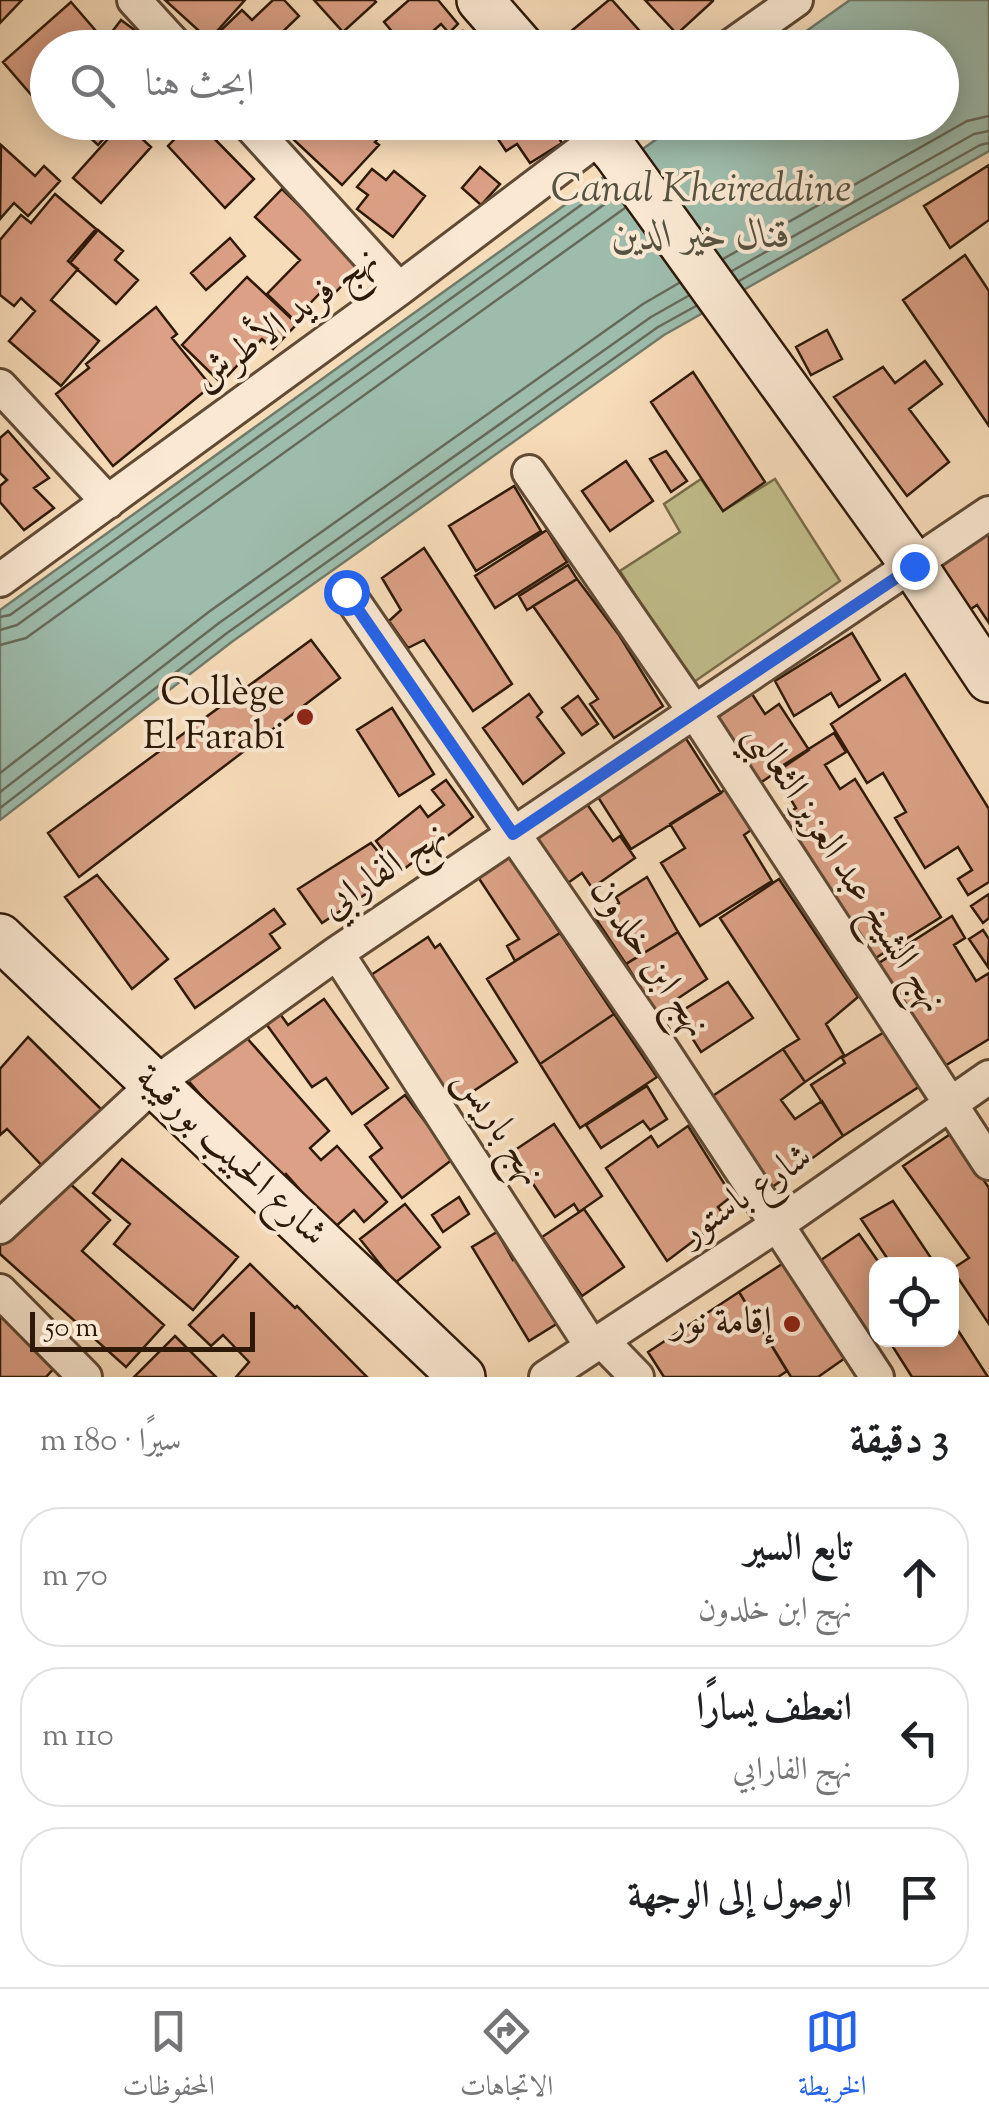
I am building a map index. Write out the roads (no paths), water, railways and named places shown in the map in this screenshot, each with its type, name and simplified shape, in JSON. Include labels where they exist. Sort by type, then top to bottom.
[{"type":"street","points":[[134,0],[162,30]]},
{"type":"street","points":[[480,0],[506,30]]},
{"type":"street","points":[[749,30],[780,4]]},
{"type":"street","points":[[263,140],[399,288]]},
{"type":"street","name":"نهج فريد الأطرش","points":[[0,580],[599,140]]},
{"type":"street","points":[[611,140],[914,566],[989,679]]},
{"type":"street","points":[[0,386],[108,502]]},
{"type":"street","name":"نهج الشيخ عبد العزيز الثعالبي","points":[[529,472],[694,711],[989,1163]]},
{"type":"street","name":"نهج الفارابي","points":[[0,1228],[153,1085],[337,954],[989,513]]},
{"type":"street","name":"نهج ابن خلدون","points":[[346,592],[657,1042],[878,1377]]},
{"type":"street","name":"شارع الحبيب بورقيبة","points":[[0,936],[462,1377]]},
{"type":"street","name":"نهج باريس","points":[[337,954],[597,1344],[637,1377]]},
{"type":"street","name":"شارع باستور","points":[[546,1377],[777,1225],[989,1077]]},
{"type":"street","points":[[0,1291],[85,1377]]},
{"type":"water","name":"Canal Kheireddine قنال خير الدين","points":[[850,0],[989,0],[989,151],[664,335],[233,641],[0,820],[0,610],[655,140],[959,140],[959,30],[808,30]]},
{"type":"place","name":"Collège El Farabi","points":[[305,717]]},
{"type":"place","name":"إقامة نور","points":[[792,1324]]}]
